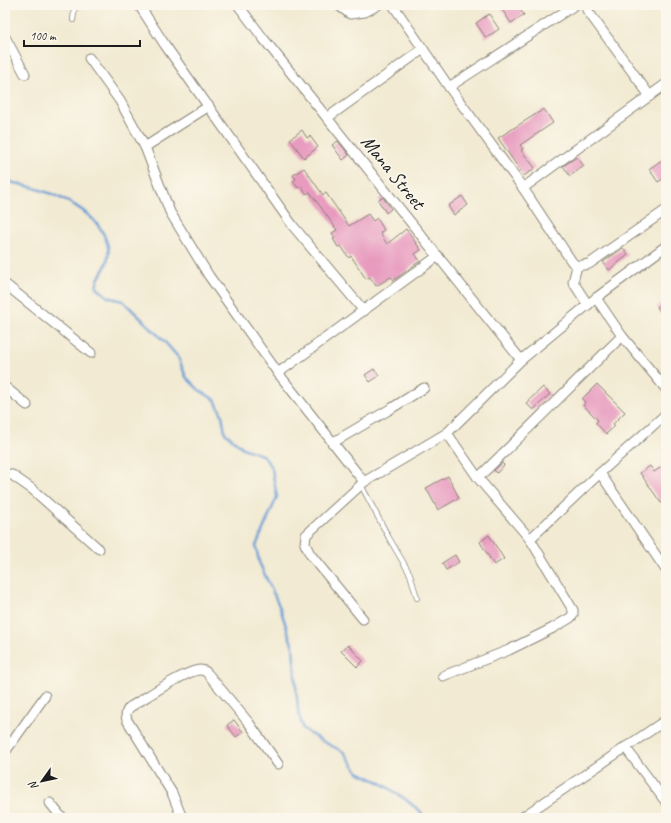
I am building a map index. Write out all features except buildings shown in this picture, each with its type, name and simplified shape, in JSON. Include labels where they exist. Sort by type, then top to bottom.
[{"type":"street","points":[[139,5],[165,45],[293,226],[364,311]]},
{"type":"street","name":"Mana Street","points":[[238,5],[521,360]]},
{"type":"street","points":[[338,5],[350,14],[365,12],[378,5]]},
{"type":"street","points":[[393,5],[449,87],[523,188],[572,262],[577,266],[589,264],[666,210]]},
{"type":"street","points":[[449,87],[575,5]]},
{"type":"street","points":[[587,10],[650,96]]},
{"type":"street","points":[[5,37],[25,74]]},
{"type":"street","points":[[327,118],[423,49]]},
{"type":"street","points":[[88,58],[120,102],[146,147],[170,212],[209,276],[278,373],[362,484]]},
{"type":"street","points":[[523,188],[666,84]]},
{"type":"street","points":[[146,147],[209,106]]},
{"type":"street","points":[[363,619],[310,554],[305,544],[306,534],[362,484],[447,433],[521,360],[596,298],[666,246]]},
{"type":"street","points":[[278,373],[438,256]]},
{"type":"street","points":[[577,266],[573,282],[588,305]]},
{"type":"street","points":[[5,284],[90,353]]},
{"type":"street","points":[[596,298],[622,336],[666,389]]},
{"type":"street","points":[[478,478],[622,336]]},
{"type":"street","points":[[5,387],[27,405]]},
{"type":"street","points":[[332,443],[424,388]]},
{"type":"street","points":[[530,539],[600,473],[666,414]]},
{"type":"street","points":[[443,676],[509,650],[553,628],[570,618],[573,610],[530,539],[478,478],[447,433]]},
{"type":"street","points":[[5,473],[12,475],[32,489],[99,549]]},
{"type":"street","points":[[600,473],[666,570]]},
{"type":"street","points":[[179,818],[182,818],[172,793],[125,715],[130,707],[185,674],[201,669],[205,670],[249,723],[278,764]]},
{"type":"street","points":[[5,752],[45,696]]},
{"type":"street","points":[[524,816],[666,720]]},
{"type":"street","points":[[625,747],[666,802]]},
{"type":"street","points":[[50,803],[62,818]]},
{"type":"lane","points":[[73,20],[75,5]]},
{"type":"lane","points":[[362,484],[389,538],[410,574],[417,598]]},
{"type":"waterway","points":[[5,181],[32,187],[61,198],[75,205],[97,224],[108,244],[108,258],[96,287],[108,297],[123,301],[164,341],[178,357],[186,377],[199,390],[215,400],[222,415],[225,433],[243,448],[264,456],[272,469],[277,497],[256,546],[259,562],[280,608],[293,647],[298,711],[303,729],[320,740],[344,752],[358,772],[381,783],[405,799],[421,812],[424,818]]}]
